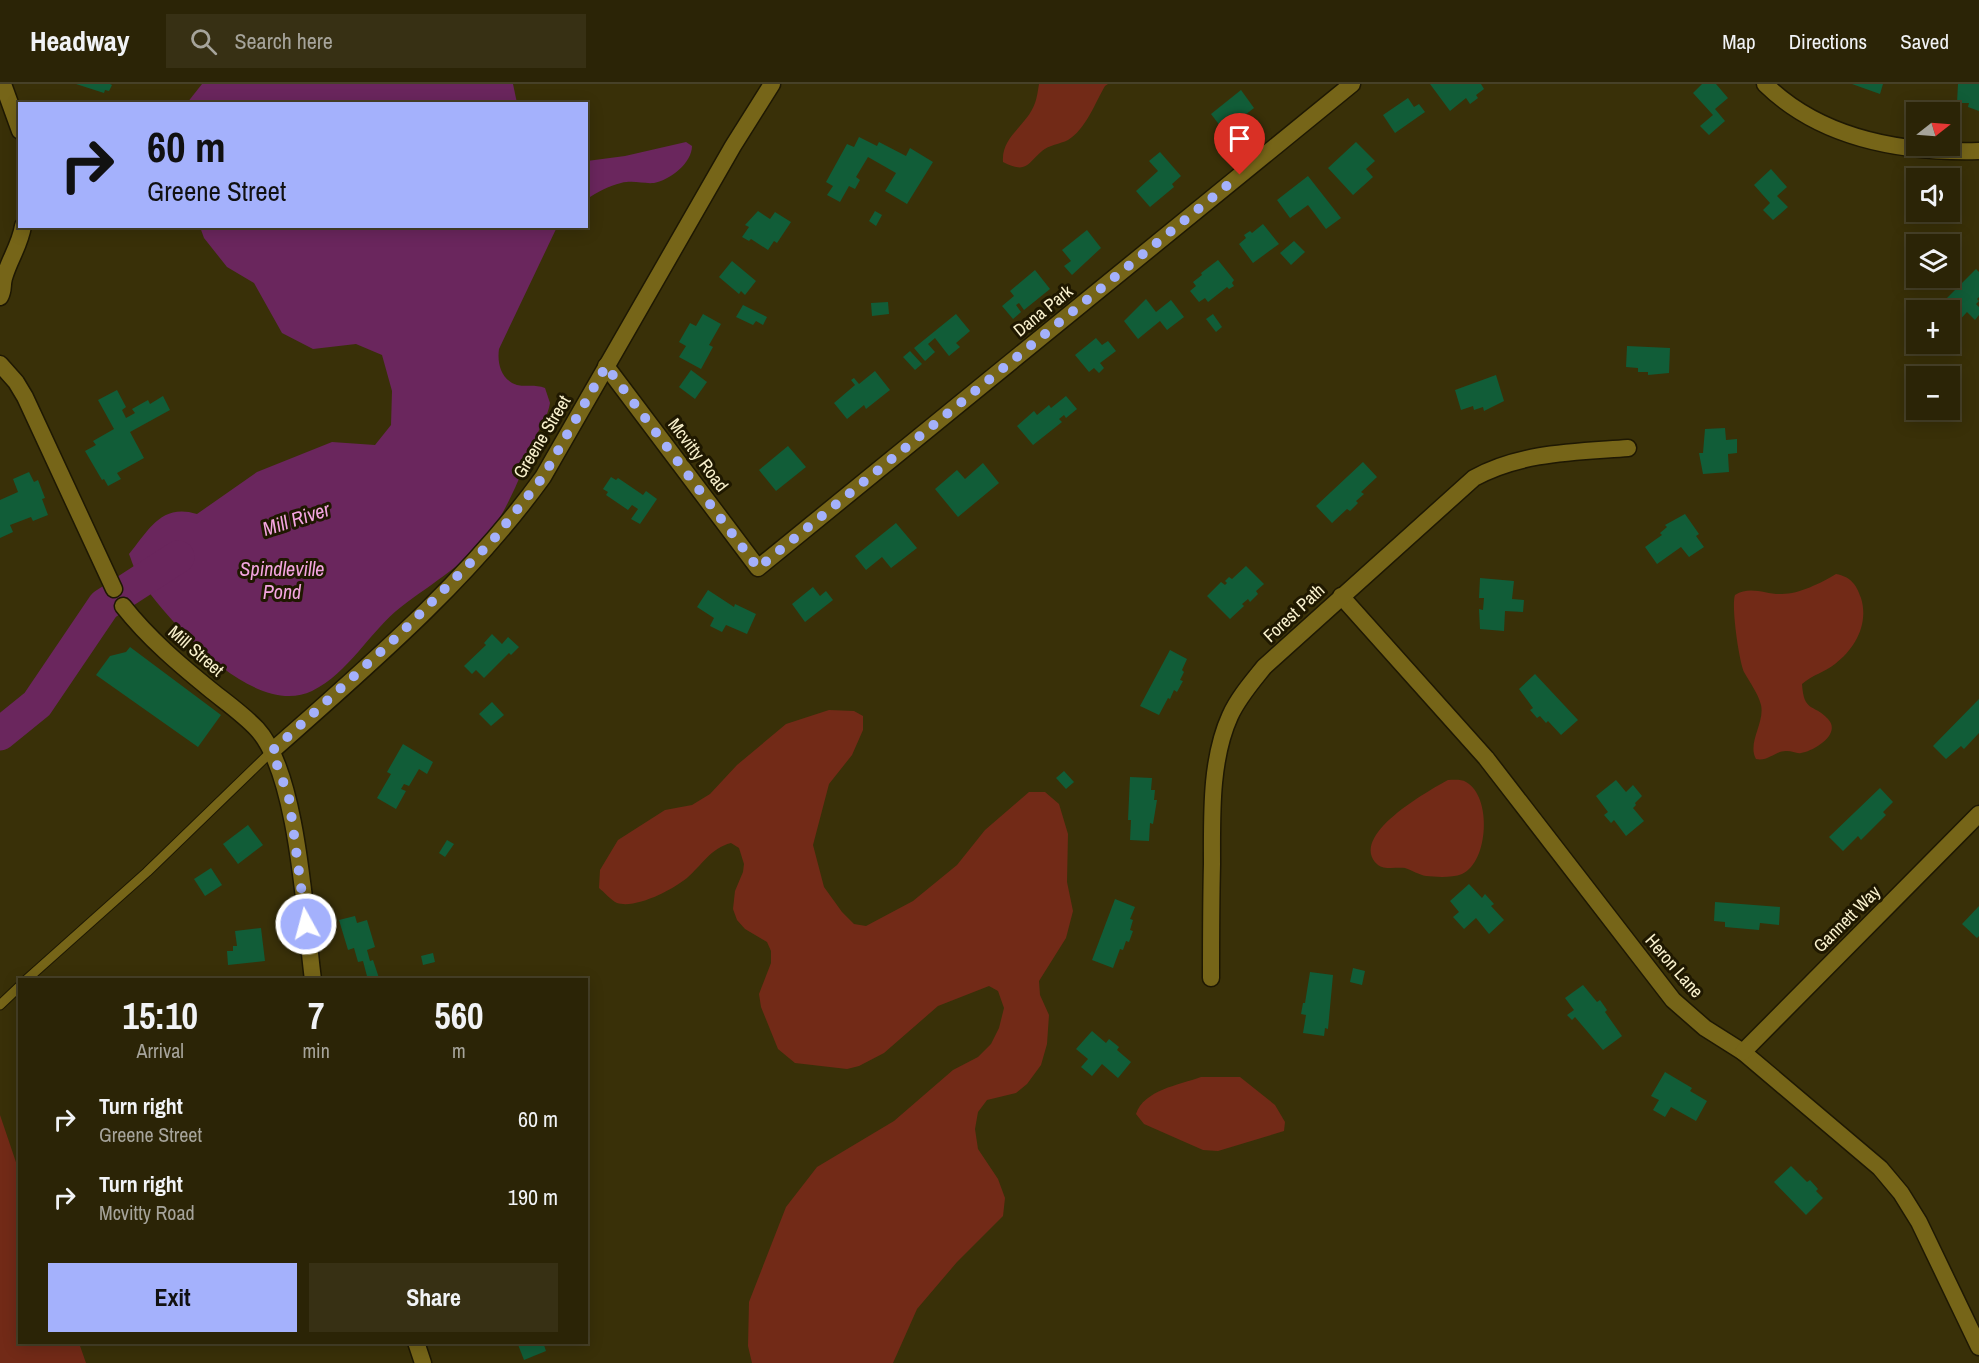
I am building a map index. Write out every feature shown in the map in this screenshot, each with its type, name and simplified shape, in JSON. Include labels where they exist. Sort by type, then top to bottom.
[{"type":"street","points":[[3,84],[18,125]]},
{"type":"street","name":"Greene Street","points":[[272,751],[399,635],[493,540],[543,477],[733,146],[772,84]]},
{"type":"street","name":"Dana Park","points":[[758,568],[1352,84]]},
{"type":"street","points":[[1765,84],[1797,112],[1846,134],[1873,142],[1939,152],[1979,151]]},
{"type":"street","points":[[0,297],[4,288],[2,280],[20,242],[23,228]]},
{"type":"street","name":"Mill Street","points":[[0,364],[16,382],[25,397],[123,606],[138,626],[181,666],[258,730],[272,751],[289,798],[313,978]]},
{"type":"street","name":"Mcvitty Road","points":[[606,366],[758,568]]},
{"type":"street","name":"Forest Path","points":[[1211,978],[1212,820],[1216,770],[1230,715],[1264,667],[1459,490],[1488,471],[1503,464],[1552,454],[1628,448]]},
{"type":"street","name":"Heron Lane","points":[[1341,596],[1486,758],[1673,1000],[1705,1028],[1743,1052],[1880,1168],[1901,1193],[1919,1222],[1979,1347]]},
{"type":"street","name":"Gannett Way","points":[[1743,1052],[1979,814]]},
{"type":"street","points":[[417,1344],[423,1363]]},
{"type":"lane","points":[[28,978],[155,864],[272,751]]},
{"type":"lane","points":[[0,1005],[18,988]]},
{"type":"shaded area","points":[[1039,84],[1108,84],[1085,123],[1074,135],[1068,140],[1045,149],[1026,166],[1011,166],[1003,162],[1003,153],[1010,138],[1031,111],[1036,101]]},
{"type":"shaded area","points":[[1836,574],[1849,579],[1857,589],[1863,608],[1862,626],[1849,651],[1842,658],[1802,684],[1807,704],[1828,719],[1832,730],[1825,741],[1806,752],[1783,751],[1764,759],[1756,759],[1754,746],[1762,712],[1758,696],[1742,666],[1735,621],[1735,595],[1747,591],[1789,594],[1803,590]]},
{"type":"shaded area","points":[[829,710],[854,711],[863,716],[863,730],[852,755],[829,784],[813,845],[824,887],[854,924],[866,926],[913,901],[957,865],[985,830],[1029,792],[1045,792],[1059,804],[1068,834],[1067,882],[1073,911],[1066,938],[1039,981],[1040,995],[1049,1015],[1047,1044],[1041,1065],[1027,1084],[1016,1093],[987,1100],[978,1112],[975,1129],[978,1149],[998,1179],[1005,1198],[1003,1216],[957,1262],[917,1309],[893,1363],[752,1363],[748,1346],[749,1302],[786,1207],[817,1167],[894,1121],[953,1070],[978,1057],[991,1044],[999,1028],[1004,1008],[998,991],[989,986],[938,1006],[884,1053],[859,1066],[847,1069],[795,1063],[778,1049],[761,1007],[759,994],[771,963],[771,951],[767,942],[745,929],[737,920],[733,909],[735,891],[744,864],[739,848],[731,843],[724,845],[680,883],[644,901],[617,903],[599,888],[600,870],[618,840],[665,810],[692,805],[710,794],[737,765],[786,724]]},
{"type":"shaded area","points":[[1448,780],[1466,782],[1474,789],[1480,801],[1484,829],[1478,857],[1471,867],[1462,874],[1439,877],[1423,875],[1405,868],[1387,868],[1378,865],[1371,853],[1373,841],[1381,828],[1394,815]]},
{"type":"shaded area","points":[[1201,1077],[1240,1077],[1275,1105],[1285,1122],[1284,1131],[1218,1151],[1203,1150],[1144,1124],[1136,1114],[1146,1099],[1154,1094]]},
{"type":"shaded area","points":[[0,1115],[18,1168],[18,1344],[79,1344],[86,1363],[0,1363]]},
{"type":"water","points":[[202,84],[513,84],[517,102],[188,102]]},
{"type":"water","points":[[686,142],[692,146],[688,159],[679,170],[667,178],[654,183],[621,183],[588,198],[588,161],[625,156]]},
{"type":"water","name":"Spindleville Pond","points":[[200,228],[557,228],[499,349],[501,370],[507,379],[517,385],[545,388],[550,403],[500,517],[485,539],[463,561],[401,607],[337,674],[312,691],[289,696],[265,692],[241,680],[216,663],[194,643],[156,601],[140,580],[129,554],[150,528],[165,515],[174,512],[197,514],[257,472],[332,442],[375,445],[391,425],[392,391],[382,355],[356,344],[313,349],[282,333],[254,283],[227,267],[204,238]]},
{"type":"building","points":[[76,84],[112,85],[109,91],[105,90],[104,93]]},
{"type":"building","points":[[1430,84],[1481,84],[1484,89],[1470,104],[1466,98],[1450,111]]},
{"type":"building","points":[[1702,84],[1716,84],[1728,98],[1715,109],[1725,121],[1709,135],[1700,126],[1713,115],[1693,93]]},
{"type":"building","points":[[1852,84],[1883,84],[1880,94]]},
{"type":"building","points":[[1958,84],[1979,84],[1979,111],[1968,107],[1969,103],[1957,102]]},
{"type":"building","points":[[1241,90],[1254,108],[1224,131],[1211,114]]},
{"type":"building","points":[[1408,98],[1414,107],[1419,104],[1425,112],[1395,133],[1383,115]]},
{"type":"building","points":[[859,137],[877,146],[879,142],[906,156],[910,148],[933,162],[907,204],[885,191],[896,173],[868,157],[856,177],[860,180],[855,189],[849,186],[840,202],[827,195],[833,186],[826,182],[847,144],[854,147]]},
{"type":"building","points":[[1356,142],[1375,161],[1366,169],[1373,177],[1353,195],[1328,168]]},
{"type":"building","points":[[1160,152],[1181,176],[1172,184],[1174,187],[1150,207],[1136,191],[1158,171],[1149,161]]},
{"type":"building","points":[[1771,169],[1787,187],[1777,196],[1788,207],[1773,220],[1763,210],[1770,203],[1754,185]]},
{"type":"building","points":[[1308,176],[1341,218],[1326,229],[1308,205],[1290,218],[1277,200]]},
{"type":"building","points":[[758,211],[770,219],[775,212],[791,222],[777,243],[774,241],[768,250],[751,239],[749,241],[742,237],[749,227],[745,225]]},
{"type":"building","points":[[875,211],[882,215],[876,226],[869,221]]},
{"type":"building","points":[[1263,224],[1279,244],[1253,263],[1239,244],[1246,238],[1244,235],[1250,231],[1252,233]]},
{"type":"building","points":[[1087,230],[1101,248],[1072,275],[1064,266],[1071,261],[1062,250]]},
{"type":"building","points":[[1294,241],[1305,252],[1291,265],[1280,253]]},
{"type":"building","points":[[1218,260],[1234,280],[1232,283],[1234,286],[1229,289],[1227,287],[1208,302],[1205,298],[1199,302],[1190,291],[1196,286],[1193,282]]},
{"type":"building","points":[[732,261],[756,281],[745,295],[741,291],[739,294],[719,277]]},
{"type":"building","points":[[1976,269],[1979,272],[1979,297],[1977,299],[1979,301],[1976,304],[1979,307],[1979,315],[1975,320],[1967,312],[1960,320],[1960,300],[1945,300],[1957,288],[1960,288],[1960,285]]},
{"type":"building","points":[[1035,270],[1050,289],[1024,310],[1019,303],[1016,305],[1021,312],[1013,319],[1002,306],[1014,296],[1010,291]]},
{"type":"building","points":[[1146,299],[1156,312],[1171,300],[1184,317],[1167,330],[1160,321],[1138,339],[1124,321]]},
{"type":"building","points":[[888,302],[889,314],[872,316],[871,303]]},
{"type":"building","points":[[743,305],[767,317],[763,325],[756,321],[753,325],[736,317]]},
{"type":"building","points":[[703,314],[721,324],[709,345],[713,347],[701,369],[679,357],[686,346],[679,342],[690,323],[696,326]]},
{"type":"building","points":[[956,314],[970,331],[956,343],[960,347],[949,356],[935,338],[928,344],[935,352],[925,361],[914,348]]},
{"type":"building","points":[[1213,314],[1222,327],[1216,332],[1206,319]]},
{"type":"building","points":[[1096,338],[1102,345],[1108,341],[1116,351],[1100,363],[1104,368],[1099,373],[1094,368],[1089,372],[1075,355]]},
{"type":"building","points":[[1627,346],[1670,348],[1669,373],[1648,375],[1648,372],[1638,372],[1638,368],[1626,367]]},
{"type":"building","points":[[910,351],[922,364],[915,370],[903,357]]},
{"type":"building","points":[[691,370],[707,382],[695,399],[679,387]]},
{"type":"building","points":[[875,371],[890,390],[866,409],[864,405],[847,419],[834,403],[855,385],[851,380],[854,378],[859,384]]},
{"type":"building","points":[[1496,375],[1504,401],[1484,411],[1483,407],[1474,410],[1473,406],[1461,410],[1455,390]]},
{"type":"building","points":[[117,390],[126,407],[122,410],[126,418],[135,413],[132,409],[148,400],[150,404],[163,396],[170,410],[130,432],[144,458],[117,473],[121,479],[108,486],[85,451],[96,445],[93,441],[114,429],[98,400]]},
{"type":"building","points":[[1066,396],[1077,409],[1066,418],[1064,415],[1059,419],[1062,422],[1033,445],[1017,426],[1034,411],[1037,415],[1049,405],[1051,408]]},
{"type":"building","points":[[1725,428],[1726,440],[1737,439],[1737,453],[1728,454],[1729,472],[1703,474],[1699,453],[1703,453],[1705,429]]},
{"type":"building","points":[[788,446],[806,467],[776,491],[759,470]]},
{"type":"building","points":[[1363,462],[1377,477],[1361,492],[1364,494],[1356,501],[1358,503],[1350,511],[1347,509],[1332,523],[1316,506]]},
{"type":"building","points":[[983,463],[999,483],[958,517],[935,489],[957,470],[965,479]]},
{"type":"building","points":[[29,472],[34,482],[38,480],[48,515],[33,521],[31,517],[10,525],[13,532],[0,538],[0,500],[18,492],[13,479]]},
{"type":"building","points":[[611,477],[616,480],[618,478],[643,495],[646,491],[657,499],[640,524],[631,519],[638,509],[632,505],[628,510],[606,495],[608,492],[603,489]]},
{"type":"building","points":[[1685,514],[1699,534],[1696,536],[1704,547],[1689,557],[1681,547],[1657,564],[1645,547],[1662,535],[1660,533],[1667,527],[1665,525]]},
{"type":"building","points":[[896,523],[917,548],[891,568],[882,557],[866,570],[855,556]]},
{"type":"building","points":[[1246,566],[1264,584],[1256,591],[1258,594],[1250,602],[1248,599],[1242,604],[1244,606],[1230,619],[1207,596],[1221,582],[1225,585],[1229,577],[1232,579]]},
{"type":"building","points":[[1480,578],[1514,581],[1512,599],[1524,600],[1523,612],[1505,611],[1504,631],[1480,629],[1479,609],[1483,610],[1484,598],[1479,598]]},
{"type":"building","points":[[813,587],[820,596],[826,591],[833,600],[805,622],[792,604]]},
{"type":"building","points":[[708,590],[734,607],[735,604],[756,614],[747,634],[726,625],[722,632],[710,626],[714,618],[697,607]]},
{"type":"building","points":[[492,634],[502,644],[508,637],[519,647],[511,655],[509,653],[484,678],[476,670],[472,674],[464,666],[486,645],[484,643]]},
{"type":"building","points":[[130,647],[221,715],[198,747],[96,675],[110,656],[126,652]]},
{"type":"building","points":[[1170,650],[1187,659],[1180,680],[1183,681],[1177,692],[1174,690],[1170,699],[1168,698],[1159,715],[1140,706]]},
{"type":"building","points":[[1535,674],[1578,720],[1561,735],[1548,721],[1546,723],[1540,716],[1537,718],[1530,710],[1533,708],[1519,689]]},
{"type":"building","points":[[1979,699],[1979,733],[1964,749],[1961,746],[1946,759],[1933,746]]},
{"type":"building","points":[[492,702],[504,715],[491,726],[479,714]]},
{"type":"building","points":[[403,744],[433,762],[427,774],[419,769],[409,786],[404,784],[401,789],[406,791],[396,809],[377,798],[391,774],[387,772]]},
{"type":"building","points":[[1064,771],[1074,782],[1066,789],[1056,778]]},
{"type":"building","points":[[1130,777],[1152,778],[1151,790],[1155,790],[1154,800],[1157,800],[1153,824],[1150,823],[1149,841],[1130,840],[1131,820],[1128,820]]},
{"type":"building","points":[[1616,780],[1626,792],[1633,785],[1642,796],[1633,808],[1644,821],[1626,836],[1614,820],[1611,823],[1604,815],[1608,812],[1596,796]]},
{"type":"building","points":[[1880,788],[1893,802],[1883,812],[1886,815],[1861,840],[1858,836],[1843,851],[1829,837]]},
{"type":"building","points":[[248,825],[263,845],[238,864],[223,844]]},
{"type":"building","points":[[447,840],[454,844],[445,857],[439,853]]},
{"type":"building","points":[[211,868],[222,885],[205,896],[194,879]]},
{"type":"building","points":[[1469,884],[1482,898],[1485,894],[1494,904],[1491,906],[1504,920],[1489,934],[1476,918],[1464,929],[1453,917],[1459,912],[1450,901]]},
{"type":"building","points":[[1115,899],[1135,907],[1130,919],[1133,920],[1130,930],[1133,931],[1129,942],[1126,941],[1123,950],[1120,949],[1113,968],[1092,960]]},
{"type":"building","points":[[1715,902],[1780,907],[1779,925],[1760,923],[1759,930],[1725,927],[1725,922],[1714,921]]},
{"type":"building","points":[[1979,906],[1979,936],[1977,938],[1962,924]]},
{"type":"building","points":[[355,916],[357,923],[367,920],[375,947],[367,950],[379,978],[367,978],[363,961],[358,962],[354,948],[348,950],[339,920]]},
{"type":"building","points":[[261,928],[265,961],[228,965],[227,951],[233,951],[233,946],[237,946],[235,931]]},
{"type":"building","points":[[433,953],[435,962],[423,965],[421,956]]},
{"type":"building","points":[[1353,968],[1365,971],[1362,985],[1350,982]]},
{"type":"building","points":[[1310,972],[1333,975],[1328,1029],[1325,1028],[1324,1036],[1303,1033],[1306,1015],[1301,1014]]},
{"type":"building","points":[[1583,985],[1597,1002],[1600,1000],[1607,1010],[1605,1012],[1622,1036],[1603,1050],[1575,1017],[1572,1020],[1567,1015],[1574,1010],[1565,998]]},
{"type":"building","points":[[1092,1031],[1106,1043],[1109,1039],[1119,1047],[1117,1050],[1131,1062],[1118,1078],[1102,1064],[1092,1076],[1081,1067],[1088,1059],[1076,1049]]},
{"type":"building","points":[[1665,1072],[1692,1088],[1690,1091],[1707,1101],[1696,1121],[1671,1107],[1665,1117],[1653,1110],[1659,1100],[1651,1096]]},
{"type":"building","points":[[1791,1166],[1807,1182],[1810,1180],[1823,1198],[1806,1215],[1774,1182]]},
{"type":"building","points":[[518,1344],[544,1344],[546,1351],[524,1360]]},
{"type":"waterway","name":"Mill River","points":[[0,734],[37,704],[104,605],[178,557]]},
{"type":"route","points":[[306,924],[289,798],[272,751],[341,690],[437,599],[493,540],[543,477],[606,366],[758,568],[1240,175]]}]
